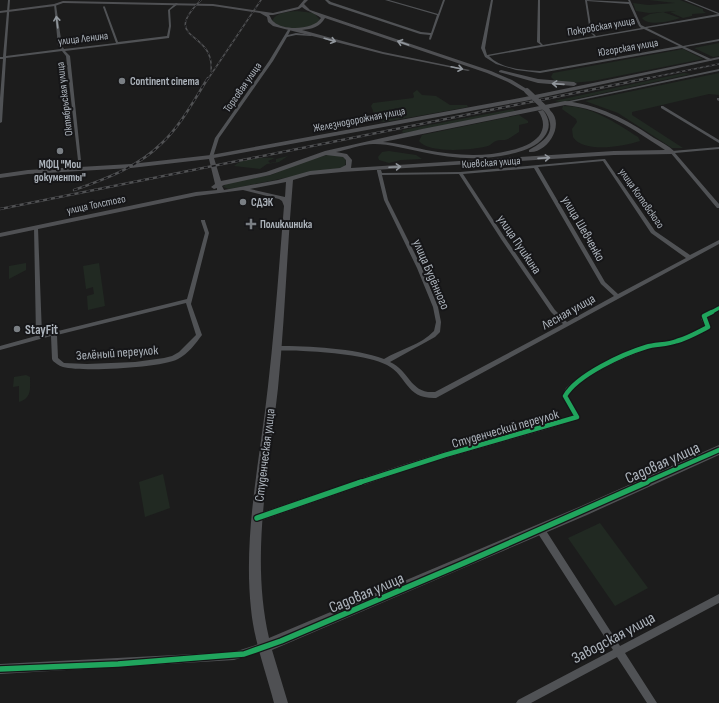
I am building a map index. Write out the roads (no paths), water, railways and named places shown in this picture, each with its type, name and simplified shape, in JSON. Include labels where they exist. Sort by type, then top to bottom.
[{"type":"street","points":[[0,122],[9,0]]},
{"type":"street","points":[[56,5],[64,1],[177,4],[225,6],[260,12],[281,12],[303,5],[306,0]]},
{"type":"street","points":[[326,0],[330,3],[421,33],[431,34]]},
{"type":"street","points":[[386,0],[439,15]]},
{"type":"street","points":[[430,39],[444,0]]},
{"type":"street","points":[[487,56],[483,48],[492,0]]},
{"type":"street","points":[[539,0],[539,42],[542,46]]},
{"type":"street","points":[[595,36],[591,32],[587,0],[629,1],[639,25],[710,60]]},
{"type":"street","points":[[685,0],[719,15]]},
{"type":"street","points":[[0,12],[71,2]]},
{"type":"street","name":"улица Ленина","points":[[0,58],[117,42],[168,38],[170,26],[169,10],[177,4]]},
{"type":"street","name":"Октябрьская улица","points":[[56,5],[60,46],[68,56],[81,169]]},
{"type":"street","points":[[303,5],[305,8],[316,13],[500,76],[524,92],[544,111],[552,116],[554,126],[547,141],[524,154],[493,161]]},
{"type":"street","points":[[104,7],[117,42]]},
{"type":"street","points":[[286,11],[316,13],[323,18],[320,24],[308,28],[291,29]]},
{"type":"street","points":[[260,12],[269,16],[270,22],[274,26],[403,57],[486,74],[524,92]]},
{"type":"street","points":[[270,19],[281,12]]},
{"type":"street","name":"Покровская улица","points":[[487,56],[719,15]]},
{"type":"street","name":"Торговая улица","points":[[211,156],[218,138],[291,29]]},
{"type":"street","points":[[286,36],[296,34],[311,35]]},
{"type":"street","name":"Югорская улица","points":[[487,56],[506,66],[540,72],[719,40]]},
{"type":"street","points":[[403,57],[418,55],[422,52],[420,48]]},
{"type":"street","points":[[439,55],[481,64],[538,82],[562,84],[597,83]]},
{"type":"street","name":"Железнодорожная улица","points":[[0,176],[28,172],[142,165],[211,156],[530,98],[719,58]]},
{"type":"street","points":[[196,194],[219,184],[236,179],[268,174],[303,159],[325,153],[422,131],[719,70]]},
{"type":"street","points":[[559,104],[581,105],[607,112],[672,152],[719,207]]},
{"type":"street","points":[[662,108],[719,142]]},
{"type":"street","points":[[364,144],[388,144],[433,153],[458,156],[482,156],[507,153],[526,147],[537,141],[546,130],[547,120],[544,111]]},
{"type":"street","points":[[422,131],[415,135],[412,141],[416,147],[433,153]]},
{"type":"street","points":[[547,141],[551,150],[568,156]]},
{"type":"street","points":[[196,194],[241,189],[290,179],[310,173],[342,170],[379,171],[493,161],[614,153],[672,152],[719,148]]},
{"type":"street","points":[[325,153],[339,153],[347,156],[350,164],[342,170]]},
{"type":"street","points":[[211,156],[221,192]]},
{"type":"street","name":"Киевская улица","points":[[379,171],[460,173],[604,160]]},
{"type":"street","name":"улица Котовского","points":[[604,160],[653,232],[690,257]]},
{"type":"street","name":"улица Шевченко","points":[[536,167],[603,283],[617,296]]},
{"type":"street","name":"улица Будённого","points":[[379,171],[386,200],[434,300],[439,321],[436,333],[431,337],[399,352],[385,362]]},
{"type":"street","points":[[216,172],[222,178],[236,179]]},
{"type":"street","name":"улица Пушкина","points":[[460,173],[548,304],[566,324]]},
{"type":"street","name":"Студенческая улица","points":[[281,703],[266,646],[256,598],[257,518],[276,348],[290,179]]},
{"type":"street","points":[[241,189],[278,196],[285,200],[287,205]]},
{"type":"street","name":"улица Толстого","points":[[0,235],[196,194]]},
{"type":"street","points":[[0,348],[54,333],[189,300],[207,233],[203,221]]},
{"type":"street","points":[[36,228],[39,337]]},
{"type":"street","name":"Лесная улица","points":[[385,362],[396,369],[414,390],[432,396],[443,392],[617,296],[719,242]]},
{"type":"street","name":"Зелёный переулок","points":[[54,333],[55,359],[63,366],[131,364],[175,358],[182,353],[199,335],[189,308],[189,300]]},
{"type":"street","name":"Студенческий переулок","points":[[257,518],[390,472],[492,442],[539,430],[577,417],[565,396],[569,388],[619,359],[648,347],[672,343],[708,327],[704,316],[719,308]]},
{"type":"street","points":[[276,348],[300,348],[351,355],[385,362]]},
{"type":"street","name":"Садовая улица","points":[[0,669],[234,656],[266,646],[540,529],[719,450]]},
{"type":"street","points":[[540,529],[652,703]]},
{"type":"street","name":"Заводская улица","points":[[521,703],[719,598]]},
{"type":"railway","points":[[201,0],[190,13],[185,23],[187,30],[205,48],[210,58],[211,71]]},
{"type":"railway","points":[[208,79],[261,0]]},
{"type":"railway","points":[[649,78],[719,64]]},
{"type":"railway","points":[[74,190],[132,166],[153,151],[169,136],[187,112],[208,78]]},
{"type":"railway","points":[[0,209],[649,78]]},
{"type":"railway","points":[[644,79],[649,78]]},
{"type":"place","name":"Continent cinema","points":[[122,81]]},
{"type":"place","name":"МФЦ \"Мои документы\"","points":[[60,151]]},
{"type":"place","name":"СДЭК","points":[[243,202]]},
{"type":"place","name":"Поликлиника","points":[[251,224]]},
{"type":"place","name":"StayFit","points":[[17,329]]}]
